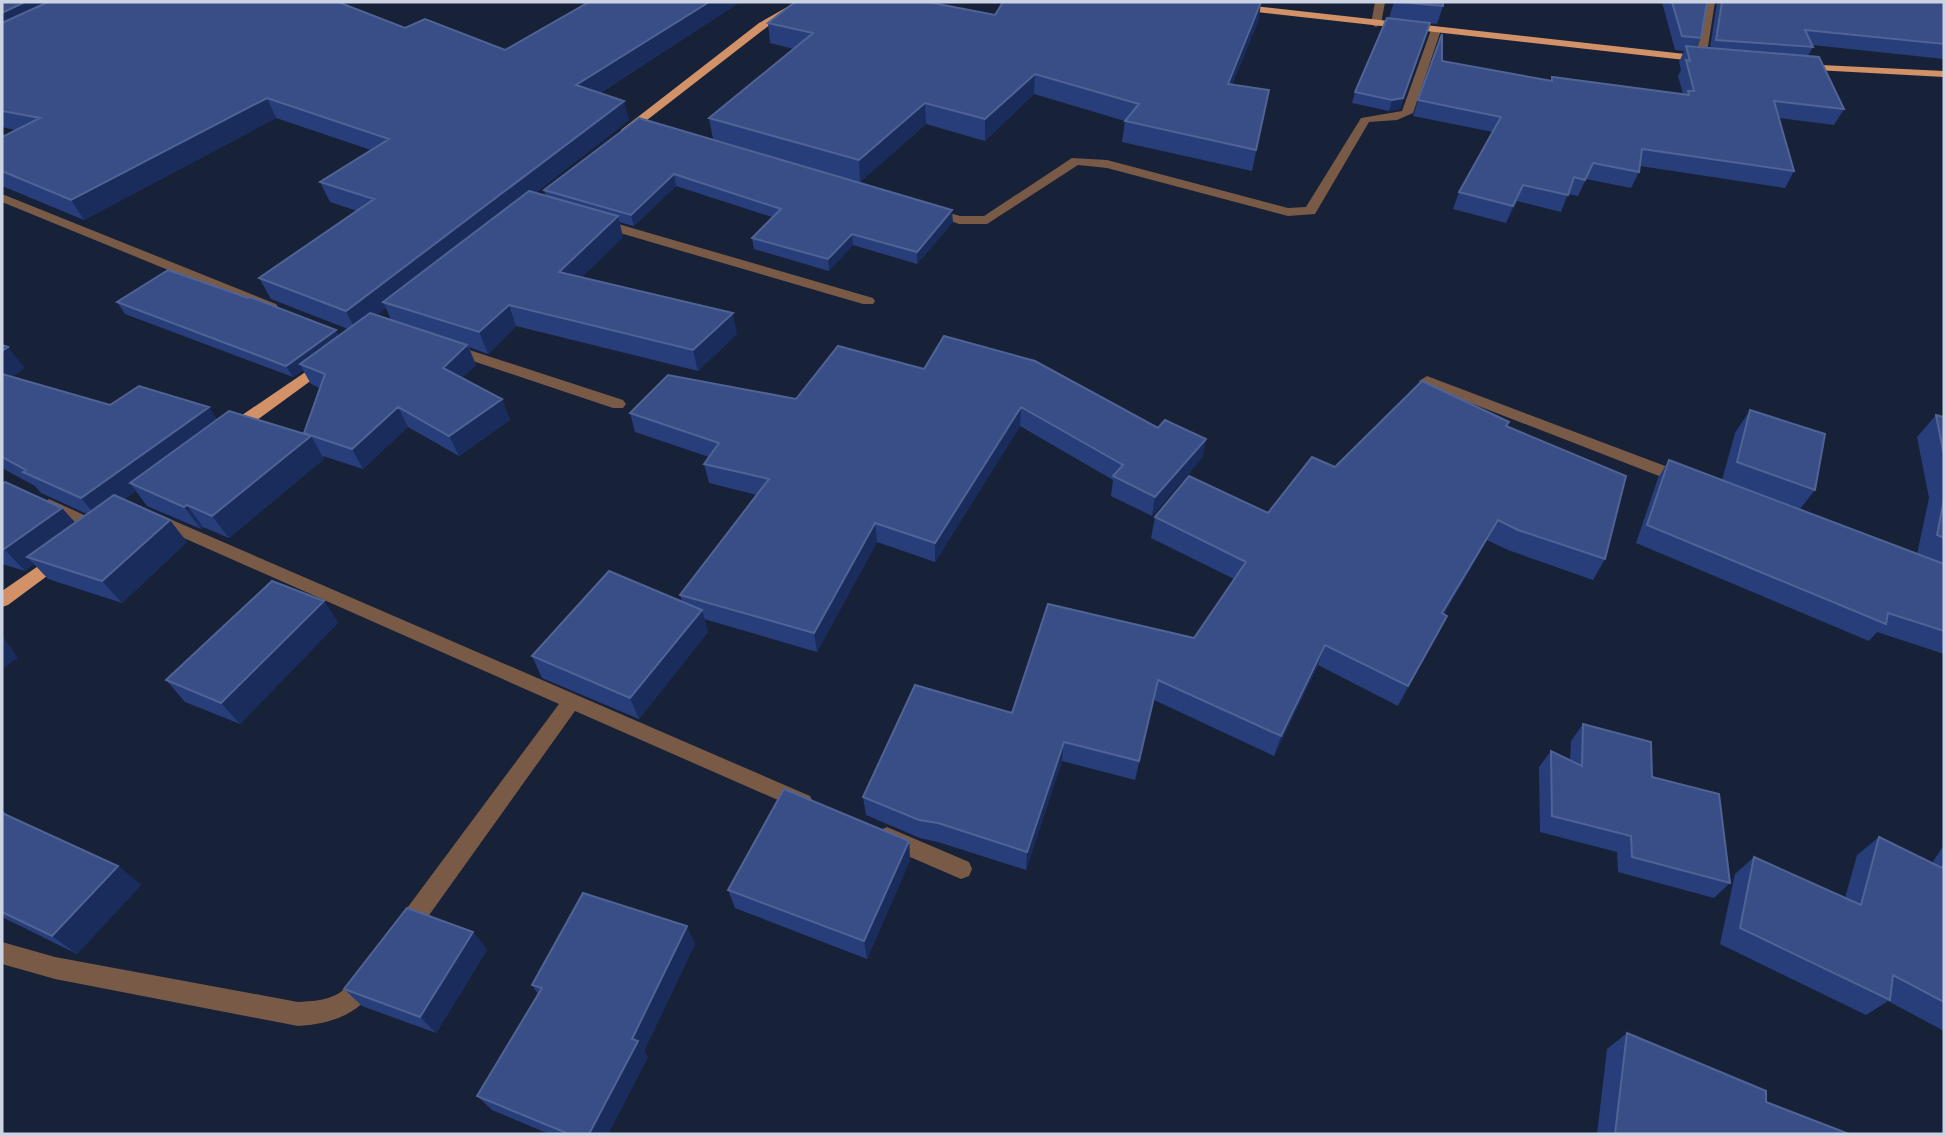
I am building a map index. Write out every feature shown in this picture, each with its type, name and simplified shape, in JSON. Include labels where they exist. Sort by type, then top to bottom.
[{"type":"main road","points":[[617,139],[644,125],[764,25],[803,2]]},
{"type":"main road","points":[[1194,2],[1714,60]]},
{"type":"main road","points":[[1792,66],[1944,74]]},
{"type":"main road","points":[[218,441],[337,355]]},
{"type":"main road","points":[[2,600],[94,533]]},
{"type":"street","points":[[1376,24],[1380,2]]},
{"type":"street","points":[[1701,59],[1710,2]]},
{"type":"street","points":[[921,208],[959,220],[987,220],[1076,161],[1107,164],[1288,212],[1305,214],[1310,211],[1365,120],[1399,117],[1407,113],[1436,30]]},
{"type":"street","points":[[2,198],[283,311]]},
{"type":"street","points":[[587,219],[868,301]]},
{"type":"street","points":[[433,343],[618,404]]},
{"type":"street","points":[[1427,381],[1699,485]]},
{"type":"street","points":[[38,501],[94,533]]},
{"type":"street","points":[[143,513],[823,810]]},
{"type":"street","points":[[2,953],[55,968],[298,1014],[321,1013],[340,1008],[359,991],[571,702]]},
{"type":"street","points":[[873,831],[961,869]]},
{"type":"building","points":[[2,2],[25,2],[2,13]]},
{"type":"building","points":[[48,2],[338,2],[405,28],[425,19],[505,50],[589,2],[709,2],[576,85],[624,101],[346,311],[259,278],[374,199],[320,182],[389,139],[267,98],[71,200],[2,171],[2,137],[40,118],[2,111],[2,23]]},
{"type":"building","points":[[795,2],[928,2],[995,15],[1003,2],[1261,2],[1228,84],[1269,90],[1256,150],[1125,121],[1139,104],[1035,74],[985,119],[925,103],[859,160],[709,118],[813,33],[768,23]]},
{"type":"building","points":[[1400,2],[1443,2],[1443,6]]},
{"type":"building","points":[[1672,2],[1707,2],[1701,38],[1682,36]]},
{"type":"building","points":[[1722,2],[1944,2],[1944,44],[1805,30],[1813,47],[1716,40]]},
{"type":"building","points":[[1387,18],[1430,23],[1403,98],[1392,100],[1355,92]]},
{"type":"building","points":[[1442,34],[1442,61],[1552,81],[1552,77],[1689,95],[1688,91],[1694,91],[1686,60],[1690,61],[1686,46],[1819,57],[1844,109],[1774,101],[1794,171],[1642,149],[1639,172],[1593,163],[1585,180],[1574,177],[1568,195],[1523,185],[1513,206],[1459,192],[1501,117],[1418,100]]},
{"type":"building","points":[[639,118],[952,210],[917,252],[852,234],[828,259],[752,238],[781,209],[674,174],[631,215],[544,190]]},
{"type":"building","points":[[529,191],[618,216],[559,272],[733,313],[693,350],[509,305],[479,332],[383,302]]},
{"type":"building","points":[[168,270],[250,297],[336,330],[286,366],[117,302]]},
{"type":"building","points":[[370,313],[467,345],[443,368],[502,399],[449,436],[398,407],[352,449],[304,433],[325,374],[300,364]]},
{"type":"building","points":[[944,336],[1035,361],[1158,428],[1165,420],[1206,439],[1155,497],[1113,476],[1123,465],[1021,407],[935,543],[875,523],[814,633],[680,595],[769,479],[704,464],[719,443],[630,413],[668,375],[796,399],[838,346],[924,369]]},
{"type":"building","points":[[2,374],[110,405],[139,386],[209,407],[81,498],[23,472],[26,470],[2,457]]},
{"type":"building","points":[[1422,381],[1509,422],[1506,426],[1626,476],[1605,559],[1518,530],[1498,520],[1442,613],[1447,616],[1408,686],[1325,645],[1281,736],[1158,680],[1139,761],[1064,742],[1027,852],[938,823],[919,820],[863,797],[915,685],[1012,713],[1048,604],[1194,638],[1246,562],[1155,517],[1189,476],[1268,513],[1312,457],[1335,467]]},
{"type":"building","points":[[1750,410],[1825,434],[1815,490],[1737,462]]},
{"type":"building","points":[[229,411],[311,436],[212,516],[187,505],[184,507],[130,483]]},
{"type":"building","points":[[1936,415],[1944,417],[1944,455]]},
{"type":"building","points":[[1669,460],[1944,564],[1944,631],[1888,613],[1886,624],[1647,525]]},
{"type":"building","points":[[5,482],[62,508],[2,549],[2,484]]},
{"type":"building","points":[[114,495],[170,520],[102,581],[27,557]]},
{"type":"building","points":[[1944,499],[1944,538],[1937,535]]},
{"type":"building","points":[[609,571],[702,610],[630,698],[532,656]]},
{"type":"building","points":[[272,581],[324,601],[221,703],[166,680]]},
{"type":"building","points":[[1583,724],[1651,742],[1652,777],[1719,794],[1730,883],[1632,857],[1631,836],[1552,816],[1551,751],[1582,766]]},
{"type":"building","points":[[784,789],[909,841],[864,941],[728,890]]},
{"type":"building","points":[[2,813],[118,866],[52,936],[2,912]]},
{"type":"building","points":[[1879,837],[1942,868],[1944,864],[1944,1002],[1893,975],[1890,1000],[1740,928],[1754,857],[1861,905]]},
{"type":"building","points":[[583,893],[687,926],[632,1039],[638,1041],[589,1134],[569,1134],[477,1096],[542,988],[532,985]]},
{"type":"building","points":[[407,908],[473,932],[420,1017],[344,989]]},
{"type":"building","points":[[1627,1033],[1766,1091],[1766,1102],[1849,1134],[1615,1134]]}]
